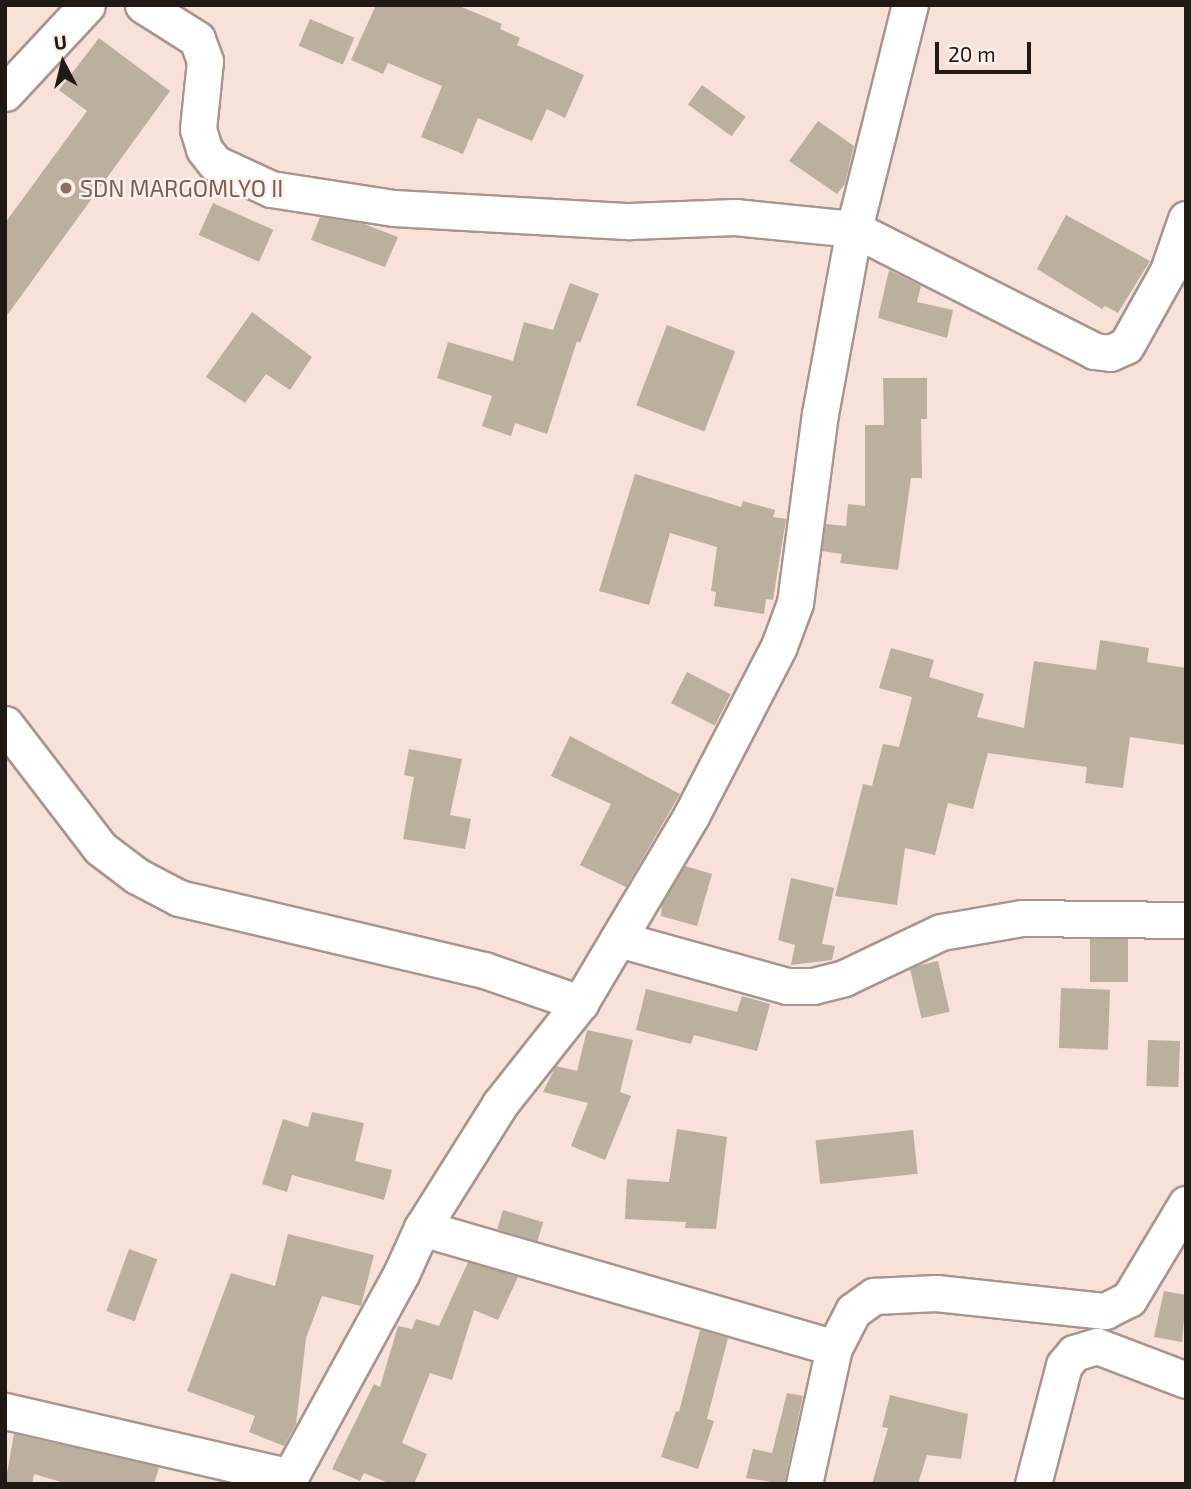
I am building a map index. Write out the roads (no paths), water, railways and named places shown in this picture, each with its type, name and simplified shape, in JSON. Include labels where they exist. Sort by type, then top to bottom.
[{"type":"street","points":[[5,93],[87,5]]},
{"type":"street","points":[[143,5],[197,39],[205,61],[198,129],[204,149],[215,163],[271,189],[394,208],[631,221],[734,217],[854,229],[1094,351],[1110,353],[1126,346],[1168,271],[1186,219]]},
{"type":"street","points":[[5,1411],[288,1480],[401,1274],[422,1228],[500,1104],[580,1003],[691,816],[779,646],[795,603],[820,414],[854,229],[910,5]]},
{"type":"street","points":[[5,724],[100,848],[137,876],[179,898],[484,970],[580,1003]]},
{"type":"street","points":[[618,939],[787,986],[813,986],[844,978],[941,932],[1022,918],[1186,920]]},
{"type":"street","points":[[804,1484],[834,1348],[853,1311],[874,1296],[936,1293],[1105,1311],[1129,1299],[1186,1204]]},
{"type":"street","points":[[422,1228],[834,1348]]},
{"type":"street","points":[[1033,1484],[1065,1365],[1074,1353],[1097,1346],[1186,1380]]},
{"type":"place","name":"SDN MARGOMLYO II","points":[[66,188]]}]
